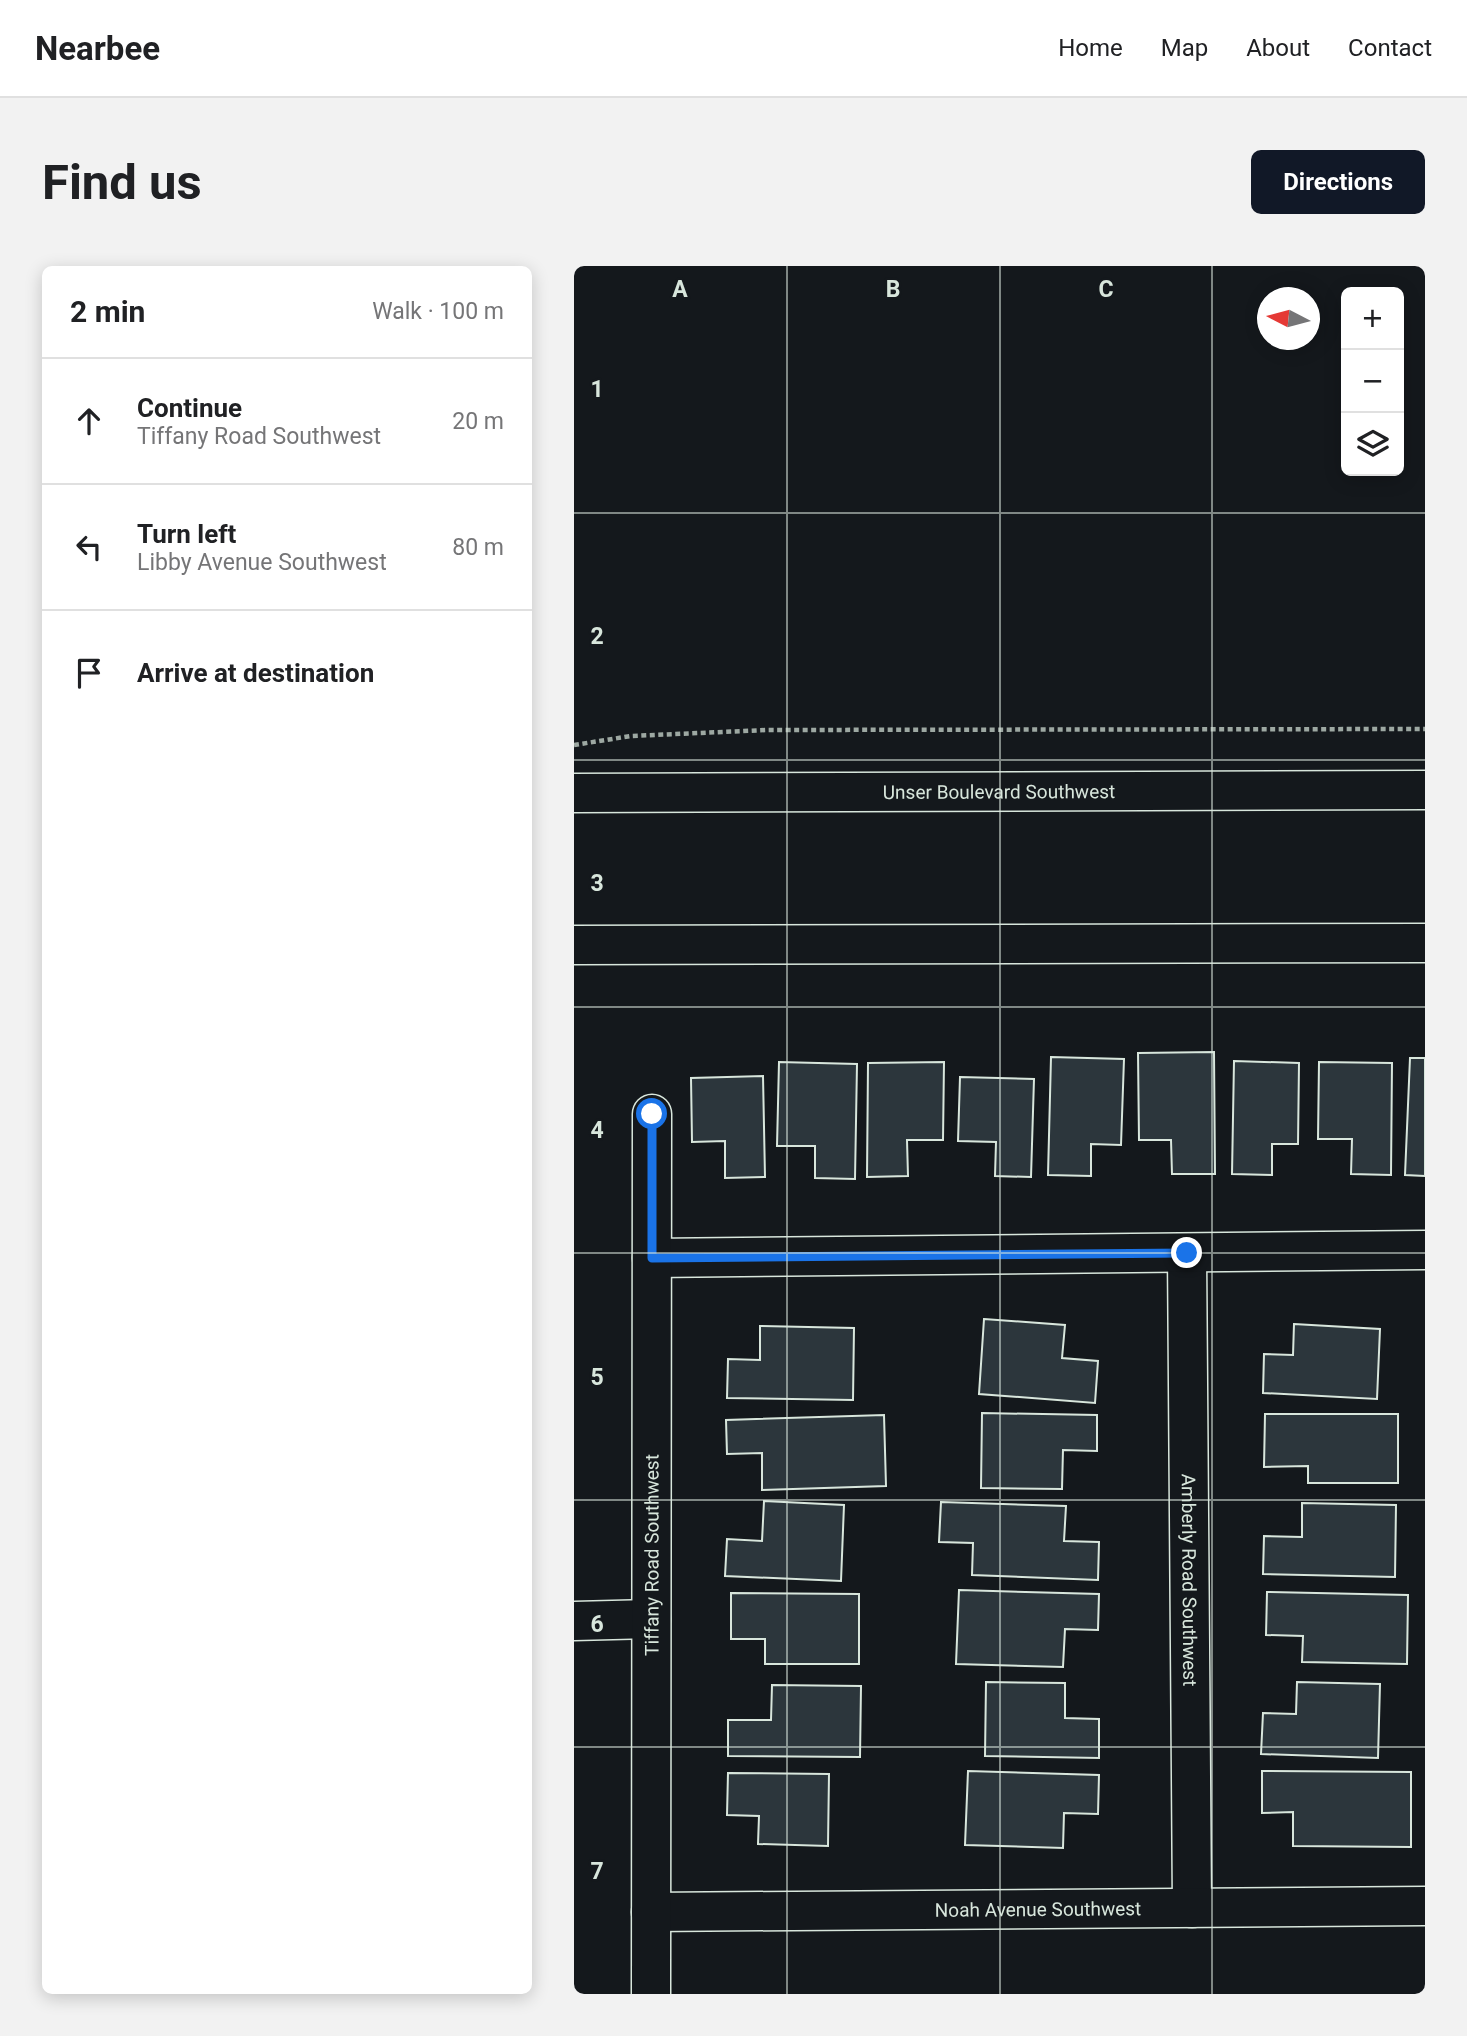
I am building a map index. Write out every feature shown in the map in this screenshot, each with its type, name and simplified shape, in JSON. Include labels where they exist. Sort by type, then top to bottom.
[{"type":"street","name":"Unser Boulevard Southwest","points":[[581,791],[1425,790]]},
{"type":"street","points":[[578,947],[1425,943]]},
{"type":"street","name":"Tiffany Road Southwest","points":[[651,1994],[652,1114]]},
{"type":"street","points":[[652,1258],[1425,1250]]},
{"type":"street","name":"Amberly Road Southwest","points":[[1187,1253],[1192,1908]]},
{"type":"street","points":[[574,1621],[651,1619]]},
{"type":"street","name":"Noah Avenue Southwest","points":[[651,1912],[1425,1906]]},
{"type":"path","points":[[574,745],[631,736],[766,730],[1425,729]]},
{"type":"building","points":[[1214,1052],[1215,1174],[1172,1174],[1171,1140],[1139,1140],[1138,1053]]},
{"type":"building","points":[[1051,1057],[1124,1059],[1121,1145],[1091,1144],[1091,1176],[1048,1175]]},
{"type":"building","points":[[1410,1058],[1425,1058],[1425,1176],[1405,1175]]},
{"type":"building","points":[[1234,1061],[1299,1063],[1298,1144],[1272,1144],[1272,1175],[1232,1174]]},
{"type":"building","points":[[779,1062],[857,1064],[855,1179],[815,1178],[815,1146],[777,1146]]},
{"type":"building","points":[[944,1062],[943,1140],[907,1140],[908,1176],[867,1177],[868,1063]]},
{"type":"building","points":[[1319,1062],[1392,1063],[1391,1175],[1351,1174],[1352,1139],[1318,1139]]},
{"type":"building","points":[[763,1076],[765,1177],[725,1178],[725,1141],[692,1142],[691,1078]]},
{"type":"building","points":[[960,1077],[1034,1079],[1031,1177],[995,1176],[996,1142],[958,1141]]},
{"type":"building","points":[[984,1319],[1065,1325],[1062,1358],[1098,1361],[1095,1403],[979,1394]]},
{"type":"building","points":[[1294,1324],[1380,1329],[1377,1399],[1263,1393],[1264,1354],[1293,1355]]},
{"type":"building","points":[[760,1326],[854,1328],[853,1400],[727,1398],[728,1359],[760,1360]]},
{"type":"building","points":[[982,1413],[1097,1415],[1097,1451],[1063,1450],[1062,1489],[981,1488]]},
{"type":"building","points":[[1265,1414],[1398,1414],[1398,1483],[1308,1483],[1308,1466],[1264,1467]]},
{"type":"building","points":[[884,1415],[886,1486],[762,1490],[762,1453],[727,1454],[726,1420]]},
{"type":"building","points":[[764,1501],[844,1505],[841,1581],[725,1576],[727,1539],[762,1541]]},
{"type":"building","points":[[941,1502],[1066,1506],[1064,1541],[1099,1542],[1098,1580],[972,1575],[973,1543],[939,1542]]},
{"type":"building","points":[[1302,1503],[1396,1505],[1395,1577],[1263,1574],[1264,1536],[1302,1537]]},
{"type":"building","points":[[959,1590],[1099,1594],[1098,1630],[1065,1629],[1063,1667],[956,1664]]},
{"type":"building","points":[[1267,1592],[1408,1595],[1407,1664],[1302,1662],[1303,1636],[1266,1635]]},
{"type":"building","points":[[731,1593],[859,1594],[859,1664],[765,1664],[765,1639],[731,1639]]},
{"type":"building","points":[[986,1682],[1065,1683],[1065,1718],[1099,1719],[1099,1758],[985,1756]]},
{"type":"building","points":[[1297,1682],[1380,1684],[1378,1758],[1261,1754],[1263,1713],[1296,1714]]},
{"type":"building","points":[[772,1685],[861,1686],[860,1757],[728,1756],[728,1720],[771,1720]]},
{"type":"building","points":[[968,1771],[1099,1775],[1098,1814],[1064,1813],[1063,1848],[965,1845]]},
{"type":"building","points":[[1262,1771],[1411,1772],[1411,1847],[1293,1846],[1293,1812],[1262,1813]]},
{"type":"building","points":[[728,1773],[829,1774],[828,1846],[758,1844],[759,1816],[727,1815]]},
{"type":"route","points":[[652,1114],[652,1258],[1187,1253]]}]
